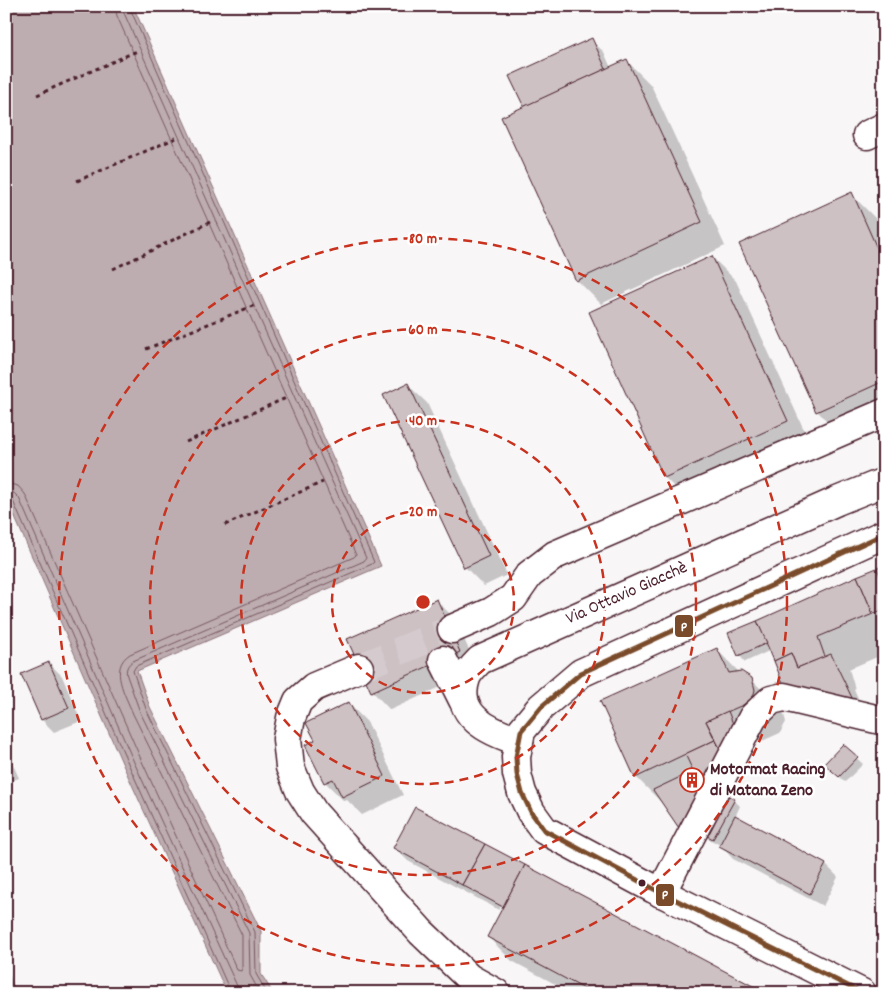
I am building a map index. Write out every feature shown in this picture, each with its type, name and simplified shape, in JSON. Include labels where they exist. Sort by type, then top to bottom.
[{"type":"street","points":[[452,629],[491,612],[512,598],[529,575],[554,555],[884,413]]},
{"type":"street","name":"Via Ottavio Giacchè","points":[[463,700],[466,677],[480,660],[836,501],[884,482]]},
{"type":"street","points":[[862,993],[662,893],[544,830],[531,812],[522,793],[517,774],[516,757],[521,731],[541,707],[581,673],[884,534]]},
{"type":"street","points":[[443,660],[474,719],[494,733],[519,742]]},
{"type":"street","points":[[359,668],[314,687],[298,702],[290,718],[287,739],[290,767],[300,791],[314,813],[421,932],[469,978],[496,993]]},
{"type":"street","points":[[662,893],[754,717],[771,700],[784,697],[884,721]]},
{"type":"path","points":[[36,95],[137,51]]},
{"type":"path","points":[[77,182],[176,138]]},
{"type":"path","points":[[114,269],[210,222]]},
{"type":"path","points":[[146,349],[255,305]]},
{"type":"path","points":[[186,442],[286,398]]},
{"type":"path","points":[[225,525],[323,482]]},
{"type":"water","points":[[6,6],[133,6],[381,566],[137,671],[150,707],[261,931],[261,974],[273,993],[227,993],[123,765],[6,497]]},
{"type":"building","points":[[592,38],[606,69],[524,107],[509,76]]},
{"type":"building","points":[[627,59],[702,222],[576,281],[501,117]]},
{"type":"building","points":[[852,192],[884,264],[884,381],[816,412],[739,244]]},
{"type":"building","points":[[712,256],[788,421],[664,478],[589,312]]},
{"type":"building","points":[[408,383],[489,556],[464,568],[383,395]]},
{"type":"building","points":[[884,565],[884,586],[877,568]]},
{"type":"building","points":[[877,568],[884,586],[884,609],[873,614],[857,576]]},
{"type":"building","points":[[857,576],[873,614],[818,637],[825,657],[797,668],[791,653],[774,661],[757,621]]},
{"type":"building","points":[[437,599],[460,652],[371,692],[347,639]]},
{"type":"building","points":[[757,621],[767,643],[738,656],[728,633]]},
{"type":"building","points":[[717,648],[729,673],[741,671],[752,678],[755,690],[753,697],[743,705],[706,721],[715,740],[635,778],[600,701]]},
{"type":"building","points":[[791,653],[797,668],[831,654],[854,702],[785,689],[774,661]]},
{"type":"building","points":[[49,662],[69,708],[41,720],[21,674]]},
{"type":"building","points":[[349,702],[385,776],[342,797],[333,779],[324,783],[305,745],[315,740],[306,723]]},
{"type":"building","points":[[728,711],[738,737],[725,758],[706,721]]},
{"type":"building","name":"Motormat Racing di Matana Zeno","points":[[715,740],[725,758],[681,831],[653,790],[693,771],[685,754]]},
{"type":"building","points":[[843,744],[858,757],[839,777],[824,764]]},
{"type":"building","name":"Motormat Racing di Matana Zeno","points":[[719,790],[735,799],[713,839],[696,830]]},
{"type":"building","points":[[415,807],[485,844],[462,885],[393,848]]},
{"type":"building","points":[[735,815],[826,864],[810,894],[719,846]]},
{"type":"building","points":[[485,844],[525,865],[503,907],[462,885]]},
{"type":"building","points":[[525,865],[766,993],[592,993],[487,937]]},
{"type":"tunnel","points":[[359,668],[452,629]]},
{"type":"transit line","name":"P","points":[[862,993],[654,889],[544,830],[531,812],[522,793],[517,774],[516,757],[521,731],[541,707],[581,673],[884,534]]},
{"type":"place","name":"Motormat Racing di Matana Zeno","points":[[692,780]]}]
